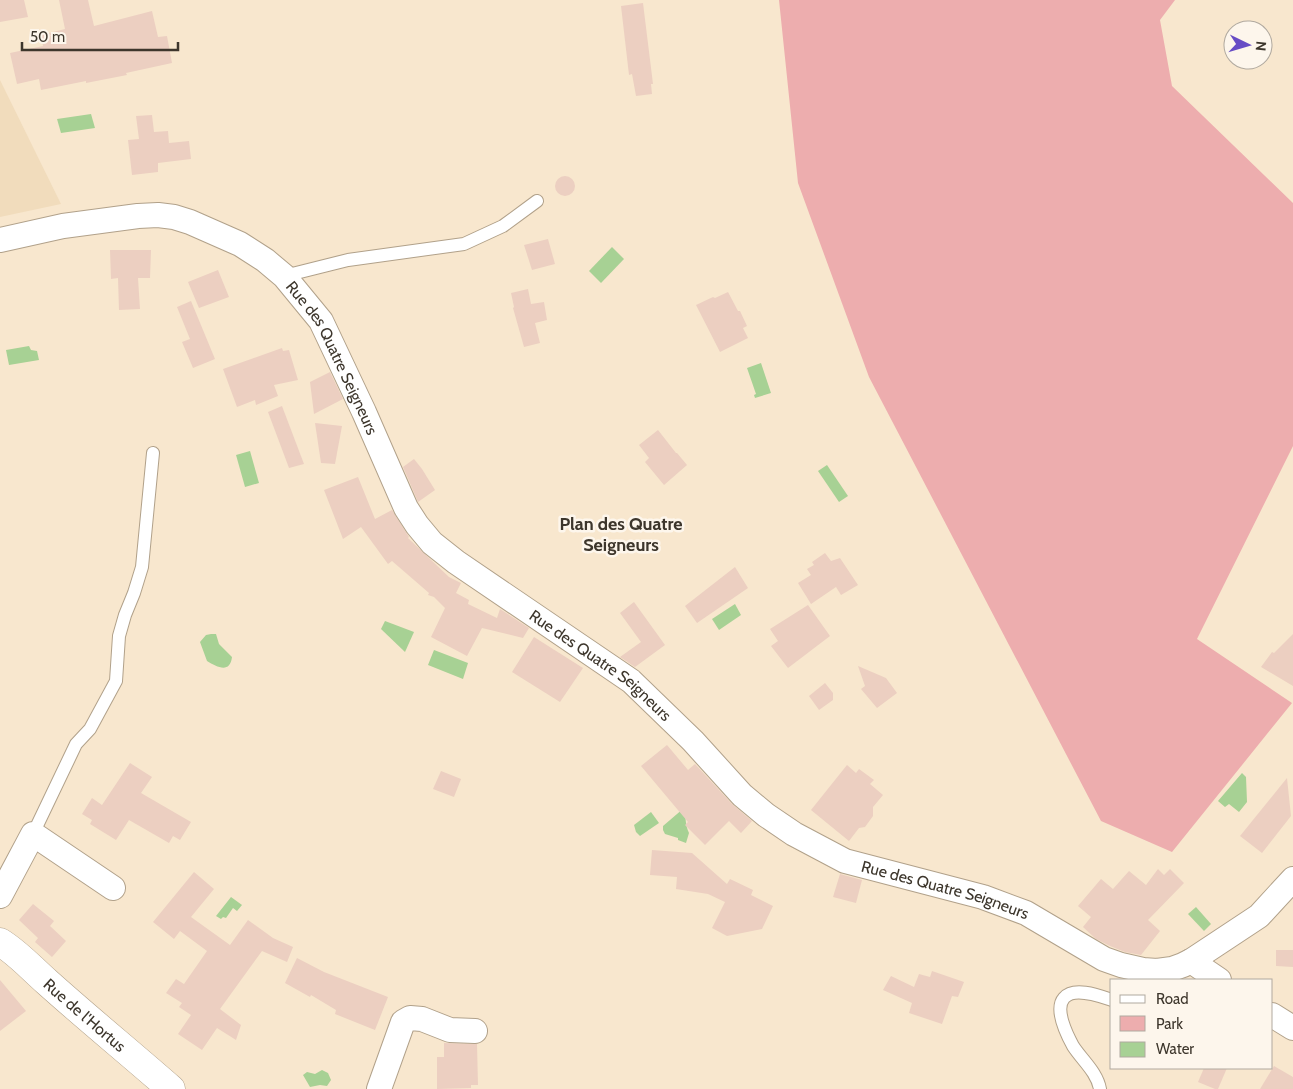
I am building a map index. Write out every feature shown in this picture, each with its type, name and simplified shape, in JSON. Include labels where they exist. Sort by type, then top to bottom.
[{"type":"main road","name":"Rue de l'Hortus","points":[[0,942],[25,960],[47,982],[171,1089]]},
{"type":"street","name":"Rue des Quatre Seigneurs","points":[[0,240],[72,225],[138,216],[166,216],[190,222],[240,244],[265,260],[284,276],[321,321],[406,508],[432,543],[456,562],[631,681],[692,741],[742,795],[766,815],[794,834],[845,861],[983,897],[1026,913],[1104,959],[1143,970],[1157,971],[1183,965],[1189,971],[1259,916],[1293,879]]},
{"type":"street","points":[[0,896],[33,834],[113,888]]},
{"type":"street","points":[[1189,971],[1217,979]]},
{"type":"street","points":[[1273,1016],[1293,1028]]},
{"type":"street","points":[[378,1089],[403,1022],[410,1018],[422,1019],[450,1030],[475,1031]]},
{"type":"lane","points":[[284,276],[348,260],[464,244],[503,226],[537,201]]},
{"type":"lane","points":[[33,834],[76,744],[90,729],[116,681],[119,636],[124,614],[134,593],[142,567],[153,453]]},
{"type":"lane","points":[[1100,1089],[1099,1084],[1073,1045],[1064,1026],[1060,1013],[1061,1003],[1065,997],[1074,993],[1095,994],[1110,999]]},
{"type":"shaded area","points":[[0,80],[61,204],[0,217]]},
{"type":"green space","points":[[779,0],[1175,0],[1160,20],[1172,86],[1293,203],[1293,446],[1197,639],[1292,703],[1172,852],[1101,821],[869,377],[798,183]]},
{"type":"water","points":[[91,114],[95,128],[61,133],[57,119]]},
{"type":"water","points":[[612,247],[624,259],[601,283],[589,271]]},
{"type":"water","points":[[29,346],[31,350],[37,351],[39,360],[9,365],[6,350]]},
{"type":"water","points":[[761,363],[771,393],[755,398],[754,395],[756,394],[747,368]]},
{"type":"water","points":[[250,451],[259,483],[245,487],[236,455]]},
{"type":"water","points":[[827,465],[848,496],[839,502],[818,471]]},
{"type":"water","points":[[735,604],[741,615],[719,630],[712,619]]},
{"type":"water","points":[[385,621],[414,632],[405,652],[381,629]]},
{"type":"water","points":[[216,634],[219,644],[232,657],[229,666],[222,668],[207,661],[200,642],[206,635]]},
{"type":"water","points":[[434,650],[468,663],[463,679],[428,665]]},
{"type":"water","points":[[1242,773],[1246,777],[1247,802],[1239,812],[1229,804],[1225,807],[1218,801]]},
{"type":"water","points":[[684,808],[689,833],[686,843],[665,834],[663,830],[663,826]]},
{"type":"water","points":[[651,812],[659,823],[640,836],[636,832],[634,825]]},
{"type":"water","points":[[231,897],[242,905],[237,911],[233,908],[226,918],[223,917],[221,919],[216,916]]},
{"type":"water","points":[[1196,907],[1211,924],[1204,931],[1188,914]]},
{"type":"water","points":[[322,1070],[328,1073],[331,1080],[327,1086],[310,1087],[303,1075],[307,1072],[315,1074]]},
{"type":"building","points":[[0,0],[24,0],[28,17],[0,22]]},
{"type":"building","points":[[59,0],[88,0],[94,26],[152,11],[158,37],[167,36],[172,63],[126,73],[127,75],[41,90],[39,79],[17,84],[10,53],[43,46],[41,35],[65,29]]},
{"type":"building","points":[[643,3],[653,84],[651,84],[652,94],[636,96],[632,74],[629,75],[621,6]]},
{"type":"building","points":[[152,115],[154,132],[168,131],[169,143],[189,141],[191,159],[158,163],[158,172],[132,175],[128,140],[139,139],[136,116]]},
{"type":"building","points":[[565,176],[572,179],[575,186],[572,193],[565,196],[558,193],[555,186],[558,179]]},
{"type":"building","points":[[548,239],[555,264],[532,270],[524,245]]},
{"type":"building","points":[[110,250],[151,250],[150,278],[138,278],[140,309],[119,310],[118,278],[111,279]]},
{"type":"building","points":[[218,270],[229,297],[199,308],[188,282]]},
{"type":"building","points":[[528,289],[531,304],[544,302],[547,320],[535,323],[540,343],[524,347],[513,308],[511,293]]},
{"type":"building","points":[[728,292],[747,326],[743,328],[748,338],[720,352],[696,305]]},
{"type":"building","points":[[191,301],[215,359],[193,368],[182,342],[190,339],[177,307]]},
{"type":"building","points":[[282,348],[283,351],[289,350],[298,380],[274,385],[278,396],[256,405],[255,400],[237,407],[223,369]]},
{"type":"building","points":[[330,372],[343,399],[314,414],[310,382]]},
{"type":"building","points":[[282,406],[304,464],[289,468],[268,412]]},
{"type":"building","points":[[315,423],[342,426],[335,464],[321,463]]},
{"type":"building","points":[[658,430],[687,465],[664,485],[645,462],[649,458],[639,445]]},
{"type":"building","points":[[414,459],[435,490],[418,502],[403,467]]},
{"type":"building","points":[[358,477],[375,519],[392,510],[408,538],[449,577],[461,583],[456,593],[469,600],[468,604],[497,618],[500,609],[529,628],[523,638],[482,628],[467,656],[431,637],[445,608],[434,597],[428,595],[429,593],[392,561],[388,564],[361,527],[343,539],[324,490]]},
{"type":"building","points":[[825,553],[831,561],[840,558],[858,585],[841,595],[836,587],[811,604],[798,583],[811,575],[807,569],[814,565],[812,562]]},
{"type":"building","points":[[735,567],[748,588],[697,623],[685,606]]},
{"type":"building","points":[[634,602],[665,645],[635,667],[620,657],[641,642],[620,613]]},
{"type":"building","points":[[808,605],[830,636],[788,668],[771,646],[778,641],[770,629]]},
{"type":"building","points":[[1293,634],[1293,686],[1261,667],[1272,652],[1274,653]]},
{"type":"building","points":[[534,637],[583,668],[560,702],[512,672]]},
{"type":"building","points":[[858,666],[886,678],[897,693],[877,708],[861,689],[865,686]]},
{"type":"building","points":[[825,683],[833,693],[833,700],[819,710],[809,696]]},
{"type":"building","points":[[667,745],[688,770],[695,764],[732,804],[752,821],[741,833],[729,821],[705,845],[685,825],[688,822],[641,766]]},
{"type":"building","points":[[130,763],[152,777],[141,793],[191,822],[180,840],[173,836],[169,843],[129,820],[116,840],[90,824],[92,820],[82,814],[92,798],[102,805]]},
{"type":"building","points":[[847,765],[856,773],[859,769],[874,780],[870,784],[883,795],[873,807],[873,816],[865,827],[859,828],[849,841],[811,810]]},
{"type":"building","points":[[441,771],[461,779],[454,797],[433,789]]},
{"type":"building","points":[[1287,778],[1291,816],[1262,853],[1240,836]]},
{"type":"building","points":[[652,850],[692,853],[727,884],[730,879],[753,890],[751,895],[773,906],[762,929],[727,936],[712,928],[725,902],[708,894],[676,889],[677,877],[650,875]]},
{"type":"building","points":[[1158,869],[1164,875],[1170,869],[1184,883],[1148,920],[1160,931],[1141,955],[1125,952],[1110,946],[1096,939],[1083,927],[1091,917],[1078,906],[1101,879],[1113,889],[1129,871],[1146,885]]},
{"type":"building","points":[[194,872],[214,889],[191,917],[230,945],[248,920],[273,938],[293,947],[287,962],[262,951],[220,1009],[241,1025],[236,1040],[217,1028],[202,1050],[178,1034],[191,1015],[179,1007],[182,1003],[166,993],[176,979],[184,984],[207,951],[180,931],[174,939],[153,922]]},
{"type":"building","points":[[840,874],[862,880],[856,903],[833,897]]},
{"type":"building","points":[[33,904],[54,921],[50,926],[66,941],[52,957],[35,942],[38,938],[19,920]]},
{"type":"building","points":[[1276,950],[1293,950],[1293,967],[1276,966]]},
{"type":"building","points":[[297,958],[324,972],[388,997],[375,1030],[335,1014],[336,1010],[311,995],[310,997],[285,983]]},
{"type":"building","points":[[932,971],[964,982],[958,997],[952,996],[942,1024],[909,1013],[912,1003],[883,990],[891,976],[914,987],[919,974],[930,977]]},
{"type":"building","points":[[0,980],[26,1011],[0,1031]]},
{"type":"building","points":[[444,1043],[477,1044],[478,1085],[471,1085],[471,1088],[437,1089],[437,1057],[444,1057]]},
{"type":"building","points":[[1274,1066],[1293,1077],[1293,1089],[1260,1089]]},
{"type":"building","points":[[1204,1069],[1227,1069],[1218,1089],[1198,1082]]},
{"type":"district","name":"Plan des Quatre Seigneurs","points":[[621,534]]}]
